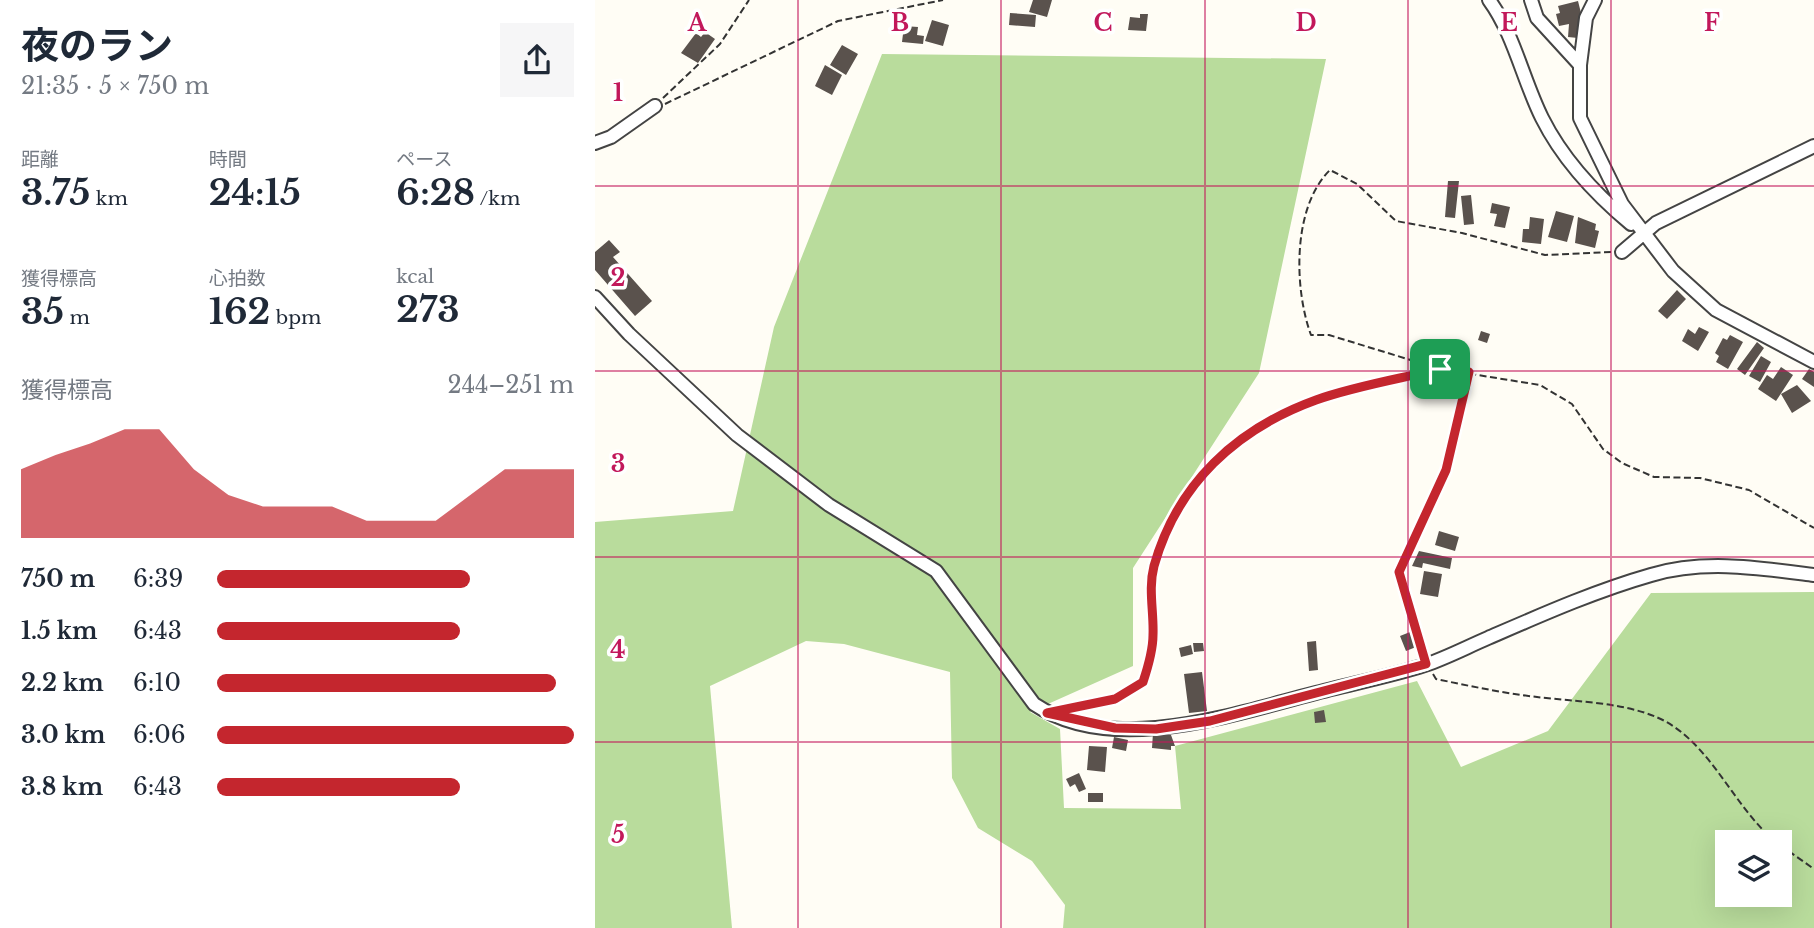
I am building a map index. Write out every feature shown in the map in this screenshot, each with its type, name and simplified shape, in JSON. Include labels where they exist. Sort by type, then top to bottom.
[{"type":"street","points":[[1489,0],[1543,119],[1569,160],[1600,198],[1643,234]]},
{"type":"street","points":[[1531,0],[1537,18],[1580,65]]},
{"type":"street","points":[[1595,0],[1586,18],[1580,65],[1580,118],[1622,204],[1673,271],[1716,310],[1814,362]]},
{"type":"street","points":[[595,143],[611,137],[655,106]]},
{"type":"street","points":[[1622,252],[1656,223],[1814,146]]},
{"type":"street","points":[[595,297],[629,334],[737,435],[829,505],[936,571],[1015,682],[1034,704],[1047,713],[1115,728],[1156,729],[1210,721],[1426,664],[1559,608],[1653,574],[1701,566],[1749,567],[1814,575]]},
{"type":"path","points":[[655,106],[720,44],[749,0]]},
{"type":"path","points":[[655,106],[673,102],[716,78],[838,21],[943,0]]},
{"type":"path","points":[[1622,252],[1545,255],[1462,233],[1396,220],[1357,184],[1330,170],[1309,198],[1300,253],[1299,286],[1311,335],[1329,335],[1440,369],[1540,385],[1567,399],[1603,449],[1622,463],[1654,477],[1700,478],[1748,490],[1814,528]]},
{"type":"path","points":[[1047,713],[1115,699],[1143,682],[1154,633],[1151,583],[1154,566],[1172,515],[1209,466],[1261,425],[1316,400],[1440,369]]},
{"type":"path","points":[[1469,372],[1446,470],[1399,572],[1426,664],[1436,679],[1470,688],[1575,699],[1651,715],[1672,725],[1726,782],[1762,830]]},
{"type":"path","points":[[1792,853],[1814,869]]},
{"type":"green space","points":[[882,54],[1326,59],[1259,373],[1133,568],[1133,666],[1030,712],[1060,729],[1064,808],[1181,809],[1175,746],[1417,681],[1461,767],[1548,731],[1651,593],[1814,592],[1814,928],[1063,928],[1065,905],[1032,861],[978,828],[952,778],[950,672],[844,644],[806,641],[710,686],[732,928],[595,928],[595,522],[733,511],[774,327]]},
{"type":"building","points":[[1033,0],[1052,0],[1047,17],[1029,12]]},
{"type":"building","points":[[1578,1],[1582,17],[1579,19],[1578,38],[1568,37],[1569,24],[1559,26],[1556,14],[1560,13],[1558,6]]},
{"type":"building","points":[[1010,13],[1036,15],[1035,27],[1009,25]]},
{"type":"building","points":[[1140,14],[1148,14],[1146,31],[1128,30],[1130,17],[1140,18]]},
{"type":"building","points":[[932,20],[949,25],[943,46],[925,41]]},
{"type":"building","points":[[904,26],[918,27],[917,35],[924,36],[923,44],[902,42]]},
{"type":"building","points":[[705,32],[715,39],[698,63],[681,53],[696,33],[701,37]]},
{"type":"building","points":[[842,45],[858,54],[846,75],[830,65]]},
{"type":"building","points":[[825,65],[842,75],[832,95],[815,86]]},
{"type":"building","points":[[1448,181],[1459,181],[1455,218],[1445,217]]},
{"type":"building","points":[[1471,195],[1474,224],[1464,225],[1461,196]]},
{"type":"building","points":[[1492,203],[1510,207],[1505,228],[1494,226],[1497,214],[1490,213]]},
{"type":"building","points":[[1556,211],[1574,216],[1567,242],[1548,237]]},
{"type":"building","points":[[1530,217],[1544,219],[1541,244],[1522,242],[1523,229],[1529,229]]},
{"type":"building","points":[[1578,217],[1596,224],[1595,230],[1599,231],[1595,248],[1575,243]]},
{"type":"building","points":[[609,240],[620,252],[613,257],[652,301],[635,316],[595,270],[595,252]]},
{"type":"building","points":[[1677,290],[1686,299],[1667,319],[1658,311]]},
{"type":"building","points":[[1699,327],[1709,332],[1698,351],[1682,341],[1688,329],[1695,334]]},
{"type":"building","points":[[1481,331],[1490,334],[1487,343],[1478,340]]},
{"type":"building","points":[[1730,335],[1743,342],[1728,369],[1716,362],[1719,356],[1715,353],[1723,338],[1727,340]]},
{"type":"building","points":[[1757,342],[1764,348],[1745,375],[1737,369]]},
{"type":"building","points":[[1761,356],[1771,362],[1760,382],[1749,376]]},
{"type":"building","points":[[1781,367],[1793,375],[1776,401],[1758,389],[1767,375],[1773,379]]},
{"type":"building","points":[[1809,369],[1814,372],[1814,387],[1802,379]]},
{"type":"building","points":[[1797,385],[1811,401],[1792,413],[1781,394]]},
{"type":"building","points":[[1439,531],[1459,537],[1455,551],[1435,545]]},
{"type":"building","points":[[1419,551],[1452,558],[1450,569],[1423,563],[1422,568],[1412,566]]},
{"type":"building","points":[[1424,571],[1442,574],[1438,597],[1420,594]]},
{"type":"building","points":[[1410,632],[1416,647],[1406,651],[1400,636]]},
{"type":"building","points":[[1316,641],[1318,670],[1309,671],[1307,642]]},
{"type":"building","points":[[1193,643],[1203,643],[1204,651],[1194,652]]},
{"type":"building","points":[[1191,645],[1193,654],[1181,657],[1179,648]]},
{"type":"building","points":[[1202,672],[1207,711],[1189,713],[1184,674]]},
{"type":"building","points":[[1324,710],[1326,722],[1315,723],[1314,712]]},
{"type":"building","points":[[1153,733],[1171,735],[1175,746],[1171,746],[1171,750],[1152,748]]},
{"type":"building","points":[[1114,737],[1128,740],[1126,751],[1112,748]]},
{"type":"building","points":[[1089,746],[1107,747],[1105,772],[1087,770]]},
{"type":"building","points":[[1079,773],[1086,789],[1079,792],[1075,784],[1070,787],[1066,779]]},
{"type":"building","points":[[1088,793],[1103,793],[1103,802],[1088,802]]},
{"type":"route","points":[[1440,369],[1469,372],[1446,470],[1399,572],[1426,664],[1210,721],[1156,729],[1115,728],[1047,713],[1115,699],[1143,682],[1154,633],[1151,583],[1154,566],[1172,515],[1209,466],[1261,425],[1316,400],[1440,369]]}]
